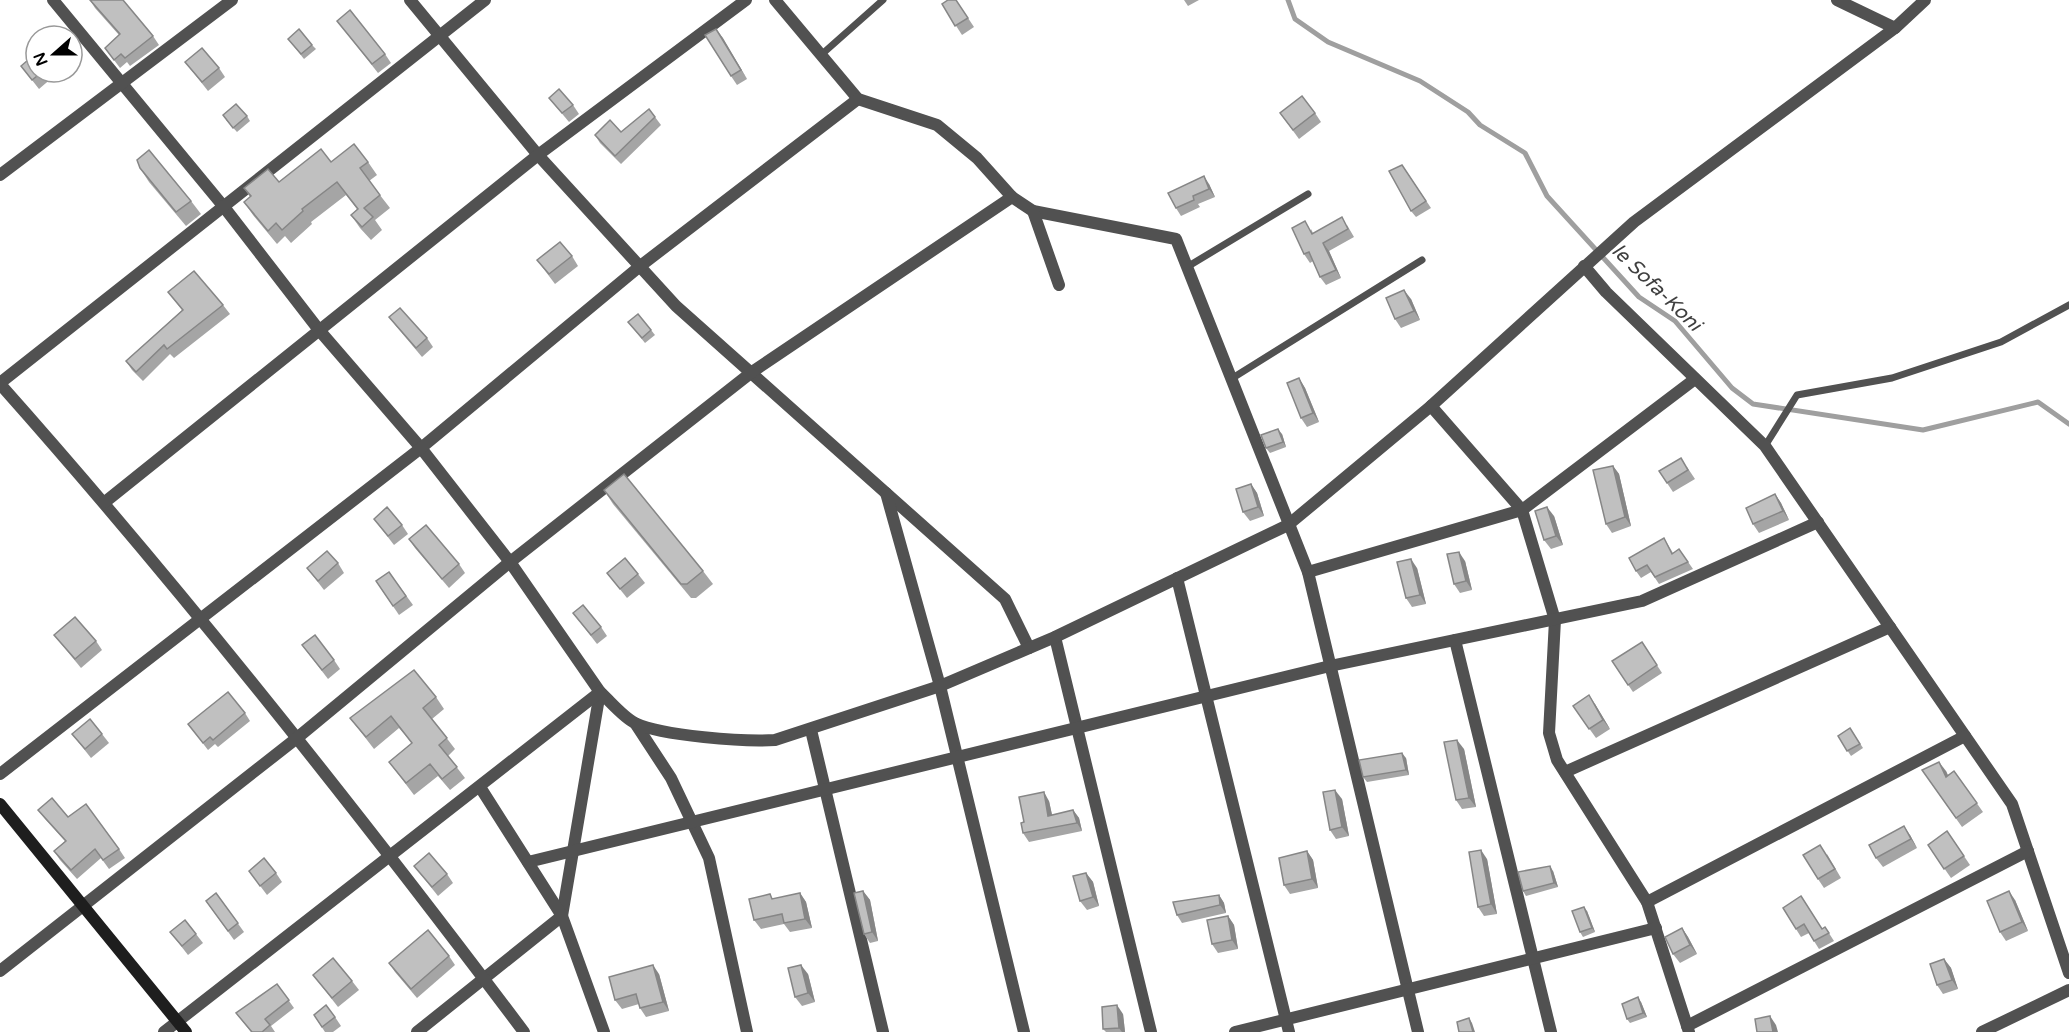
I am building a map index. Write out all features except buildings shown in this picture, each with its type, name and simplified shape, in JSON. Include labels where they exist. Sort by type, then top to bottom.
[{"type":"street","points":[[53,0],[224,207],[319,330],[421,448],[510,562],[600,692],[635,723],[670,778],[709,858],[747,1032]]},
{"type":"street","points":[[0,175],[232,0]]},
{"type":"street","points":[[410,0],[538,155],[676,306],[1005,599],[1029,648]]},
{"type":"street","points":[[485,0],[0,383],[105,502],[203,619],[392,857],[524,1032]]},
{"type":"street","points":[[105,502],[538,155],[746,0]]},
{"type":"street","points":[[775,0],[858,99],[937,125],[977,158],[1012,197],[1033,211],[1176,239],[1308,572],[1418,1032]]},
{"type":"street","points":[[1837,0],[1895,28]]},
{"type":"street","points":[[635,723],[673,732],[752,742],[775,740],[811,730],[940,686],[1055,637],[1288,525],[1431,406],[1635,222],[1895,28],[1925,0]]},
{"type":"street","points":[[0,774],[421,448],[639,267],[858,99]]},
{"type":"street","points":[[0,971],[297,738],[510,562],[752,372],[1012,197]]},
{"type":"street","points":[[1033,211],[1059,285]]},
{"type":"street","points":[[1587,263],[1606,292],[1765,446],[2012,804],[2069,973]]},
{"type":"street","points":[[1308,572],[1522,510],[1695,379]]},
{"type":"street","points":[[1431,406],[1522,510],[1555,620],[1550,733],[1557,760],[1647,902],[1688,1029],[2028,851]]},
{"type":"street","points":[[886,491],[940,686],[1024,1032]]},
{"type":"street","points":[[528,862],[1330,666],[1642,601],[1818,522]]},
{"type":"street","points":[[1177,578],[1287,1026]]},
{"type":"street","points":[[1564,772],[1890,627]]},
{"type":"street","points":[[1055,637],[1151,1032]]},
{"type":"street","points":[[1455,640],[1551,1032]]},
{"type":"street","points":[[164,1032],[392,857],[600,692]]},
{"type":"street","points":[[417,1032],[562,916],[600,692]]},
{"type":"street","points":[[811,730],[883,1032]]},
{"type":"street","points":[[1647,902],[1965,736]]},
{"type":"street","points":[[480,787],[562,916],[604,1032]]},
{"type":"street","points":[[0,804],[186,1032]]},
{"type":"street","points":[[1235,1032],[1287,1026],[1408,990],[1656,928]]},
{"type":"street","points":[[1982,1032],[2069,990]]},
{"type":"lane","points":[[821,56],[883,0]]},
{"type":"lane","points":[[1187,267],[1308,194]]},
{"type":"lane","points":[[1231,379],[1422,260]]},
{"type":"lane","points":[[1765,446],[1797,395],[1892,378],[2001,342],[2069,305]]},
{"type":"waterway","name":"le Sofa-Koni","points":[[1288,0],[1295,19],[1328,42],[1420,81],[1468,112],[1480,125],[1525,153],[1547,196],[1639,297],[1675,321],[1732,388],[1753,404],[1923,430],[2038,402],[2069,424]]}]
